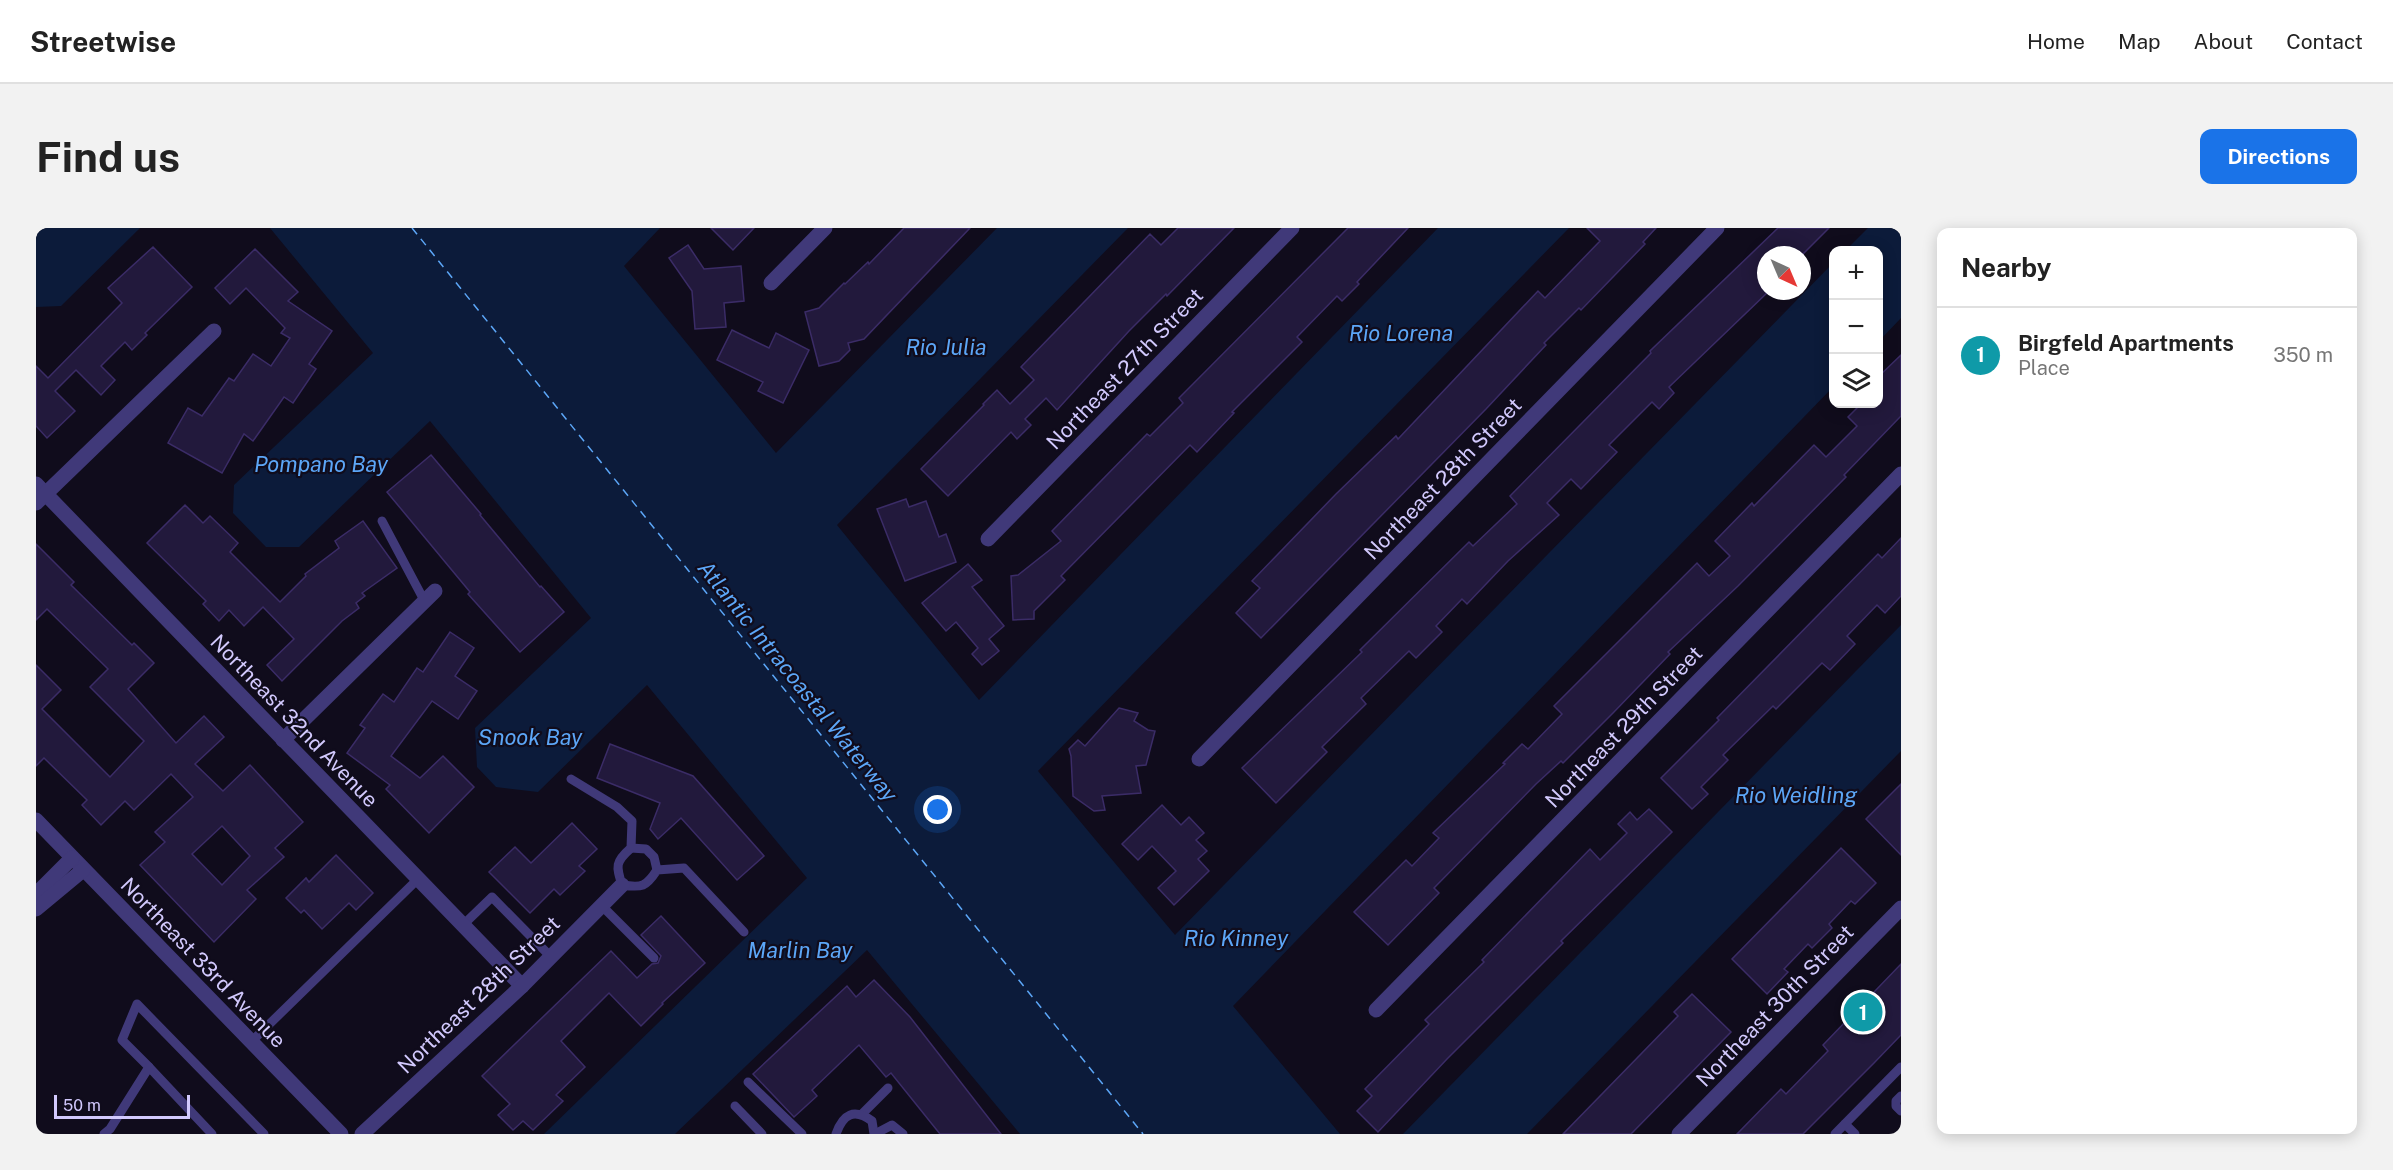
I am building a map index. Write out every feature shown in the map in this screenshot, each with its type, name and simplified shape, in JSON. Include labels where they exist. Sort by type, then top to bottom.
[{"type":"street","points":[[771,283],[825,228]]},
{"type":"street","name":"Northeast 27th Street","points":[[988,539],[1292,228]]},
{"type":"street","name":"Northeast 28th Street","points":[[1199,759],[1717,228]]},
{"type":"street","points":[[39,493],[214,331]]},
{"type":"street","name":"Northeast 29th Street","points":[[1376,1010],[1901,474]]},
{"type":"street","name":"Northeast 32nd Avenue","points":[[39,493],[522,986]]},
{"type":"street","points":[[283,740],[430,597]]},
{"type":"street","name":"Northeast 33rd Avenue","points":[[36,820],[341,1134]]},
{"type":"street","points":[[36,894],[72,858]]},
{"type":"street","points":[[36,909],[83,870]]},
{"type":"street","name":"Northeast 28th Street","points":[[362,1134],[522,986],[622,885]]},
{"type":"street","name":"Northeast 30th Street","points":[[1684,1132],[1901,908]]},
{"type":"lane","points":[[382,521],[430,597]]},
{"type":"lane","points":[[571,779],[617,807],[632,821],[631,848]]},
{"type":"lane","points":[[631,848],[646,849],[654,858],[657,870],[650,882],[639,887],[622,885],[616,869],[620,857],[631,848]]},
{"type":"lane","points":[[657,870],[684,868],[744,932]]},
{"type":"lane","points":[[251,1042],[418,879]]},
{"type":"lane","points":[[463,924],[492,897],[551,957]]},
{"type":"lane","points":[[602,906],[654,958]]},
{"type":"lane","points":[[212,1134],[122,1040],[137,1004],[264,1134]]},
{"type":"lane","points":[[104,1134],[110,1129],[149,1067]]},
{"type":"lane","points":[[1835,1134],[1901,1067]]},
{"type":"lane","points":[[748,1082],[802,1134]]},
{"type":"lane","points":[[862,1114],[888,1088]]},
{"type":"lane","points":[[1901,1096],[1896,1101],[1896,1106],[1901,1111]]},
{"type":"lane","points":[[735,1106],[762,1134]]},
{"type":"lane","points":[[836,1134],[840,1122],[850,1114],[862,1114],[872,1121],[874,1134],[892,1125],[903,1134]]},
{"type":"lane","points":[[1845,1124],[1855,1134]]},
{"type":"water","points":[[36,228],[140,228],[61,306],[36,307]]},
{"type":"water","points":[[270,228],[660,228],[624,266],[776,453],[997,228],[1128,228],[837,525],[979,700],[1438,228],[1569,228],[1038,771],[1175,935],[1797,300],[1811,300],[1811,285],[1829,267],[1829,391],[1233,1006],[1340,1134],[1020,1134],[867,950],[675,1134],[544,1134],[807,878],[647,685],[538,792],[496,787],[477,767],[475,728],[591,618],[430,421],[299,547],[266,547],[233,513],[234,485],[373,353]]},
{"type":"water","points":[[1868,228],[1901,228],[1901,318],[1883,337],[1883,246],[1850,246]]},
{"type":"water","name":"Rio Weidling","points":[[1901,625],[1901,751],[1527,1134],[1403,1134]]},
{"type":"building","points":[[711,228],[754,228],[733,250]]},
{"type":"building","points":[[904,228],[970,228],[864,339],[848,343],[850,350],[839,361],[819,366],[805,312],[819,308],[844,283],[868,262],[869,264]]},
{"type":"building","points":[[1178,228],[1234,228],[1129,331],[1057,410],[1046,398],[1025,419],[1031,425],[1017,439],[1011,432],[948,496],[921,469],[997,390],[1010,404],[1034,380],[1021,367],[1150,234],[1161,245]]},
{"type":"building","points":[[1348,228],[1408,228],[1342,301],[1337,296],[1297,337],[1302,342],[1232,412],[1234,413],[1197,452],[1190,445],[1061,576],[1065,580],[1034,611],[1034,619],[1013,620],[1011,576],[1018,575],[1061,541],[1052,531],[1147,434],[1150,436],[1183,403],[1179,398]]},
{"type":"building","points":[[1587,228],[1656,228],[1643,242],[1645,244],[1581,310],[1579,308],[1544,343],[1546,345],[1486,409],[1261,638],[1236,613],[1260,588],[1252,581],[1336,494],[1396,436],[1398,439],[1538,291],[1545,298],[1600,241]]},
{"type":"building","points":[[1778,228],[1829,228],[1811,246],[1759,246]]},
{"type":"building","points":[[688,245],[704,269],[741,266],[744,301],[724,303],[726,327],[695,329],[692,291],[669,258]]},
{"type":"building","points":[[153,247],[192,287],[145,333],[147,335],[132,350],[125,342],[101,366],[115,380],[101,395],[76,370],[55,391],[75,411],[47,438],[36,426],[36,366],[48,378],[122,303],[108,288]]},
{"type":"building","points":[[1757,248],[1757,300],[1760,300],[1669,387],[1674,393],[1659,409],[1652,402],[1609,445],[1617,452],[1581,489],[1571,479],[1547,503],[1559,515],[1508,561],[1467,604],[1462,599],[1436,626],[1442,632],[1416,658],[1409,651],[1361,698],[1366,704],[1322,747],[1327,752],[1276,803],[1242,768],[1362,652],[1360,650],[1469,542],[1473,546],[1517,504],[1510,496],[1651,353],[1650,351]]},
{"type":"building","points":[[255,249],[298,292],[288,301],[332,331],[309,364],[316,369],[293,403],[284,397],[253,441],[244,434],[222,473],[168,443],[188,408],[202,416],[229,378],[234,381],[253,354],[271,366],[290,338],[281,333],[285,328],[246,288],[230,304],[215,288]]},
{"type":"building","points":[[732,330],[769,348],[776,333],[809,350],[783,403],[758,391],[763,382],[717,360]]},
{"type":"building","points":[[1901,355],[1901,416],[1844,475],[1846,477],[1738,586],[1668,652],[1670,654],[1613,713],[1563,763],[1561,761],[1536,784],[1434,888],[1439,893],[1388,945],[1354,912],[1406,860],[1412,866],[1439,838],[1433,833],[1505,764],[1503,763],[1522,744],[1528,749],[1562,714],[1554,706],[1697,563],[1709,576],[1730,556],[1715,541],[1752,503],[1754,506],[1814,445],[1826,457],[1857,426],[1848,417],[1857,408],[1883,408],[1883,372]]},
{"type":"building","points":[[431,455],[540,587],[564,612],[520,652],[468,594],[470,592],[387,492]]},
{"type":"building","points":[[906,499],[909,507],[926,501],[939,537],[946,534],[956,562],[905,581],[877,509]]},
{"type":"building","points":[[185,505],[203,523],[210,516],[238,543],[230,552],[280,602],[306,576],[305,574],[339,548],[335,541],[363,521],[397,568],[362,593],[365,596],[356,603],[359,608],[342,621],[282,681],[267,665],[294,639],[263,607],[244,626],[229,610],[219,621],[203,604],[206,601],[147,543]]},
{"type":"building","points":[[1901,538],[1901,596],[1885,613],[1877,605],[1847,636],[1855,644],[1830,670],[1822,663],[1776,709],[1773,706],[1723,755],[1728,760],[1701,787],[1708,794],[1692,809],[1661,778],[1878,554],[1882,558]]},
{"type":"building","points":[[36,544],[74,582],[71,585],[132,645],[134,643],[154,663],[128,689],[176,743],[204,716],[224,737],[195,764],[223,791],[250,765],[303,822],[275,848],[284,857],[247,890],[256,899],[214,942],[140,865],[165,842],[155,832],[193,797],[171,774],[134,810],[125,801],[101,825],[82,805],[87,800],[44,758],[36,766],[36,665],[61,690],[42,709],[110,777],[144,741],[90,687],[108,669],[47,609],[36,620]],"holes":[[[222,826],[250,856],[222,885],[192,854]]]},
{"type":"building","points":[[968,564],[982,580],[972,587],[1004,626],[989,639],[999,651],[982,665],[972,654],[978,648],[956,622],[946,631],[922,603]]},
{"type":"building","points":[[450,632],[474,648],[455,676],[477,691],[458,719],[432,701],[391,756],[420,778],[443,756],[474,787],[429,833],[386,789],[390,785],[347,753],[365,728],[360,725],[383,694],[394,702],[417,668],[423,672]]},
{"type":"building","points":[[1119,708],[1138,713],[1134,721],[1148,730],[1155,731],[1146,765],[1136,766],[1141,793],[1102,796],[1105,810],[1094,811],[1073,796],[1069,749],[1078,740],[1085,746]]},
{"type":"building","points":[[610,744],[693,776],[764,856],[737,880],[681,818],[658,839],[650,829],[660,803],[597,778]]},
{"type":"building","points":[[1901,784],[1901,855],[1866,819]]},
{"type":"building","points":[[1162,805],[1181,825],[1189,817],[1204,833],[1196,840],[1207,851],[1198,859],[1209,871],[1174,905],[1158,888],[1176,871],[1152,846],[1138,860],[1122,844]]},
{"type":"building","points":[[1649,809],[1672,832],[1561,941],[1563,943],[1378,1132],[1357,1111],[1372,1096],[1365,1089],[1429,1024],[1425,1020],[1484,962],[1482,960],[1590,849],[1600,860],[1627,833],[1618,824],[1630,812],[1637,820]]},
{"type":"building","points":[[572,823],[597,849],[579,866],[585,871],[560,895],[554,889],[530,913],[489,872],[515,847],[531,863]]},
{"type":"building","points":[[1841,848],[1876,883],[1855,904],[1851,901],[1829,924],[1832,928],[1812,948],[1808,944],[1784,969],[1788,972],[1767,994],[1732,959]]},
{"type":"building","points":[[336,855],[373,893],[356,910],[349,903],[322,929],[304,910],[301,913],[286,898],[306,878],[309,882]]},
{"type":"building","points":[[661,916],[705,963],[641,1026],[609,993],[561,1041],[585,1067],[556,1095],[563,1101],[533,1130],[523,1121],[513,1130],[498,1115],[510,1104],[482,1076],[611,951],[637,978],[652,964],[658,963],[661,956],[641,935]]},
{"type":"building","points":[[1901,964],[1901,1035],[1874,1063],[1803,1134],[1737,1134],[1781,1089],[1786,1094],[1828,1051],[1823,1045]]},
{"type":"building","points":[[874,980],[910,1017],[1001,1134],[940,1134],[891,1073],[886,1077],[859,1045],[812,1090],[817,1096],[794,1117],[753,1074],[847,986],[856,997]]},
{"type":"building","points":[[1692,994],[1731,1032],[1631,1134],[1563,1134],[1678,1016],[1674,1012]]},
{"type":"ferry route","points":[[412,228],[1143,1134]]},
{"type":"place","name":"Birgfeld Apartments","points":[[1863,1012]]},
{"type":"water label","name":"Rio Lorena","points":[[1401,333]]},
{"type":"water label","name":"Rio Julia","points":[[946,347]]},
{"type":"water label","name":"Pompano Bay","points":[[321,464]]},
{"type":"water label","name":"Atlantic Intracoastal Waterway","points":[[798,681]]},
{"type":"water label","name":"Snook Bay","points":[[530,737]]},
{"type":"water label","name":"Rio Kinney","points":[[1236,938]]},
{"type":"water label","name":"Marlin Bay","points":[[800,950]]}]
